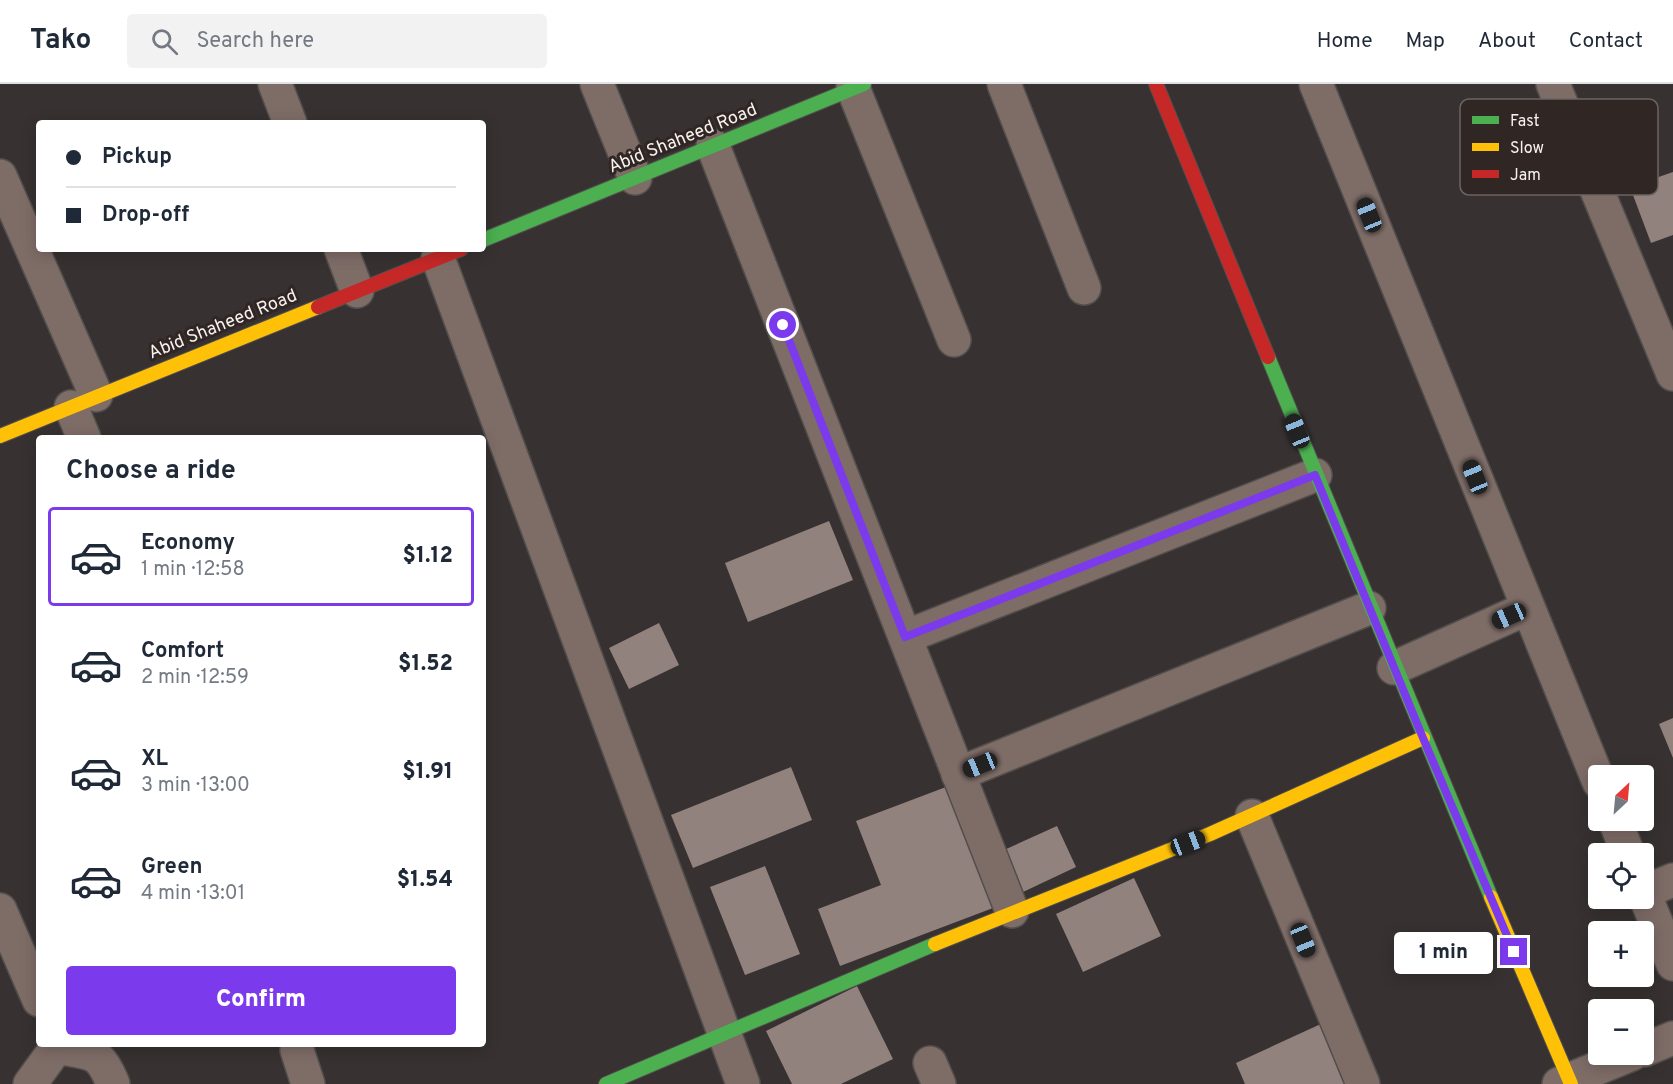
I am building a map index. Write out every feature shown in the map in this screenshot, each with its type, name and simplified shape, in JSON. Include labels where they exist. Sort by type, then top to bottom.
[{"type":"street","points":[[275,84],[289,120]]},
{"type":"street","points":[[597,84],[635,178]]},
{"type":"street","points":[[1004,84],[1084,288]]},
{"type":"street","points":[[1156,84],[1369,609],[1566,1083],[1607,1065]]},
{"type":"street","points":[[1316,84],[1592,765]]},
{"type":"street","points":[[1553,84],[1559,99]]},
{"type":"street","points":[[858,86],[954,340]]},
{"type":"street","name":"Abid Shaheed Road","points":[[486,239],[858,86]]},
{"type":"street","points":[[713,147],[1012,910]]},
{"type":"street","points":[[0,176],[84,401],[84,435]]},
{"type":"street","points":[[1599,195],[1673,374]]},
{"type":"street","points":[[342,252],[357,291]]},
{"type":"street","points":[[449,254],[723,1035],[743,1084]]},
{"type":"street","name":"Abid Shaheed Road","points":[[0,436],[449,254]]},
{"type":"street","points":[[905,637],[1315,475]]},
{"type":"street","points":[[1394,668],[1528,608]]},
{"type":"street","points":[[958,774],[1369,609]]},
{"type":"street","points":[[606,1084],[1012,910],[1252,816],[1423,738]]},
{"type":"street","points":[[1252,816],[1363,1084]]},
{"type":"street","points":[[1654,888],[1673,880]]},
{"type":"street","points":[[1651,909],[1673,964]]},
{"type":"street","points":[[0,910],[36,993]]},
{"type":"street","points":[[1654,1046],[1673,1038]]},
{"type":"street","points":[[30,1084],[56,1047]]},
{"type":"street","points":[[64,1047],[97,1056],[105,1063],[113,1084]]},
{"type":"street","points":[[297,1050],[308,1084]]},
{"type":"building","points":[[1673,172],[1673,235],[1651,243],[1633,195],[1658,195],[1658,177]]},
{"type":"building","points":[[829,521],[853,580],[748,622],[725,563]]},
{"type":"building","points":[[659,623],[679,665],[629,689],[609,648]]},
{"type":"building","points":[[1673,718],[1673,758],[1659,724]]},
{"type":"building","points":[[791,767],[812,820],[693,868],[671,815]]},
{"type":"building","points":[[946,787],[993,908],[840,966],[818,909],[881,885],[856,821]]},
{"type":"building","points":[[1057,826],[1076,867],[1023,892],[1004,850]]},
{"type":"building","points":[[765,866],[800,954],[745,975],[710,887]]},
{"type":"building","points":[[1134,878],[1161,936],[1083,972],[1056,914]]},
{"type":"building","points":[[857,986],[893,1059],[841,1084],[792,1084],[766,1031]]},
{"type":"building","points":[[1323,1023],[1351,1084],[1245,1084],[1236,1063]]},
{"type":"traffic: fast","points":[[486,239],[864,84]]},
{"type":"traffic: fast","points":[[1268,357],[1491,897]]},
{"type":"traffic: fast","points":[[606,1084],[935,944]]},
{"type":"traffic: slow","points":[[0,436],[318,307]]},
{"type":"traffic: slow","points":[[935,944],[1210,834],[1423,738]]},
{"type":"traffic: slow","points":[[1491,897],[1571,1084]]},
{"type":"traffic: jam","points":[[1156,84],[1268,357]]},
{"type":"traffic: jam","points":[[318,307],[454,252]]},
{"type":"route","points":[[783,325],[905,637],[1315,475],[1514,952]]}]
